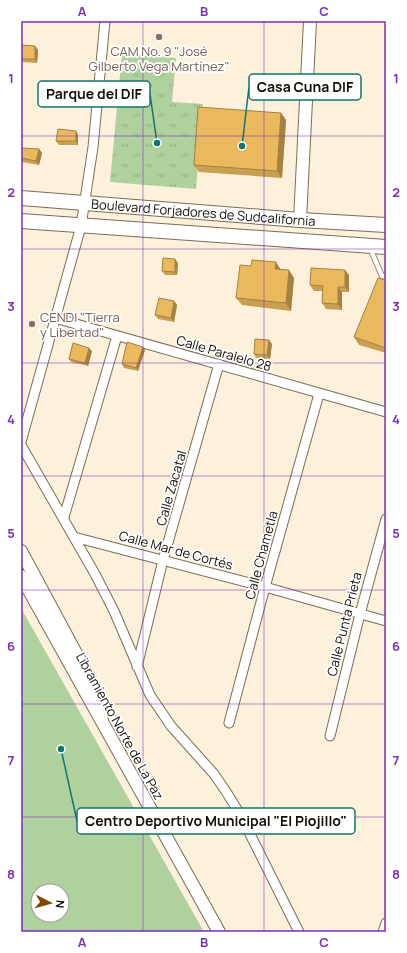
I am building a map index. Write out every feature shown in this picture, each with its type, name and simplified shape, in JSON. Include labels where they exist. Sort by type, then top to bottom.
[{"type":"main road","points":[[300,220],[310,21]]},
{"type":"main road","name":"Boulevard Forjadores de Sudcalifornia","points":[[21,198],[300,220],[386,225]]},
{"type":"main road","name":"Boulevard Forjadores de Sudcalifornia","points":[[21,221],[386,247]]},
{"type":"main road","points":[[21,551],[99,696],[102,722]]},
{"type":"main road","name":"Libramiento Norte de La Paz","points":[[21,576],[219,932]]},
{"type":"street","points":[[105,21],[94,147],[81,226],[21,443],[64,517],[111,605],[150,695],[171,726],[214,774],[241,816],[297,929],[307,932]]},
{"type":"street","name":"Calle Paralelo 28","points":[[55,318],[386,412]]},
{"type":"street","points":[[64,517],[116,336]]},
{"type":"street","name":"Calle Zacatal","points":[[137,667],[163,560],[219,364]]},
{"type":"street","name":"Calle Chametla","points":[[229,723],[319,394]]},
{"type":"street","name":"Calle Punta Prieta","points":[[330,736],[360,614],[386,519]]},
{"type":"street","name":"Calle Mar de Cortés","points":[[74,537],[265,587],[386,621]]},
{"type":"street","points":[[383,932],[386,922]]},
{"type":"lane","points":[[369,246],[382,276],[386,277]]},
{"type":"green space","points":[[122,54],[176,58],[172,102],[203,104],[196,189],[110,182]]},
{"type":"green space","points":[[21,608],[204,932],[21,932]]},
{"type":"building","points":[[21,45],[35,46],[35,59],[21,59]]},
{"type":"building","points":[[198,107],[281,113],[277,171],[194,165]]},
{"type":"building","points":[[58,129],[76,131],[76,141],[56,141]]},
{"type":"building","points":[[21,148],[39,149],[36,161],[21,158]]},
{"type":"building","points":[[163,258],[175,259],[175,272],[162,271]]},
{"type":"building","points":[[252,260],[276,262],[275,269],[289,270],[286,303],[236,298],[240,265],[251,266]]},
{"type":"building","points":[[311,268],[345,270],[345,287],[338,287],[338,304],[322,303],[323,286],[310,285]]},
{"type":"building","points":[[378,278],[386,280],[386,348],[354,337]]},
{"type":"building","points":[[159,298],[174,301],[171,318],[155,315]]},
{"type":"building","points":[[255,339],[269,340],[267,355],[254,354]]},
{"type":"building","points":[[127,342],[143,347],[136,368],[122,364]]},
{"type":"building","points":[[73,343],[89,348],[85,363],[69,359]]},
{"type":"place","name":"CAM No. 9 \"José Gilberto Vega Martínez\"","points":[[159,37]]},
{"type":"place","name":"Parque del DIF","points":[[157,143]]},
{"type":"place","name":"Casa Cuna DIF","points":[[242,146]]},
{"type":"place","name":"CENDI \"Tierra y Libertad\"","points":[[32,324]]},
{"type":"place","name":"Centro Deportivo Municipal \"El Piojillo\"","points":[[61,749]]}]
